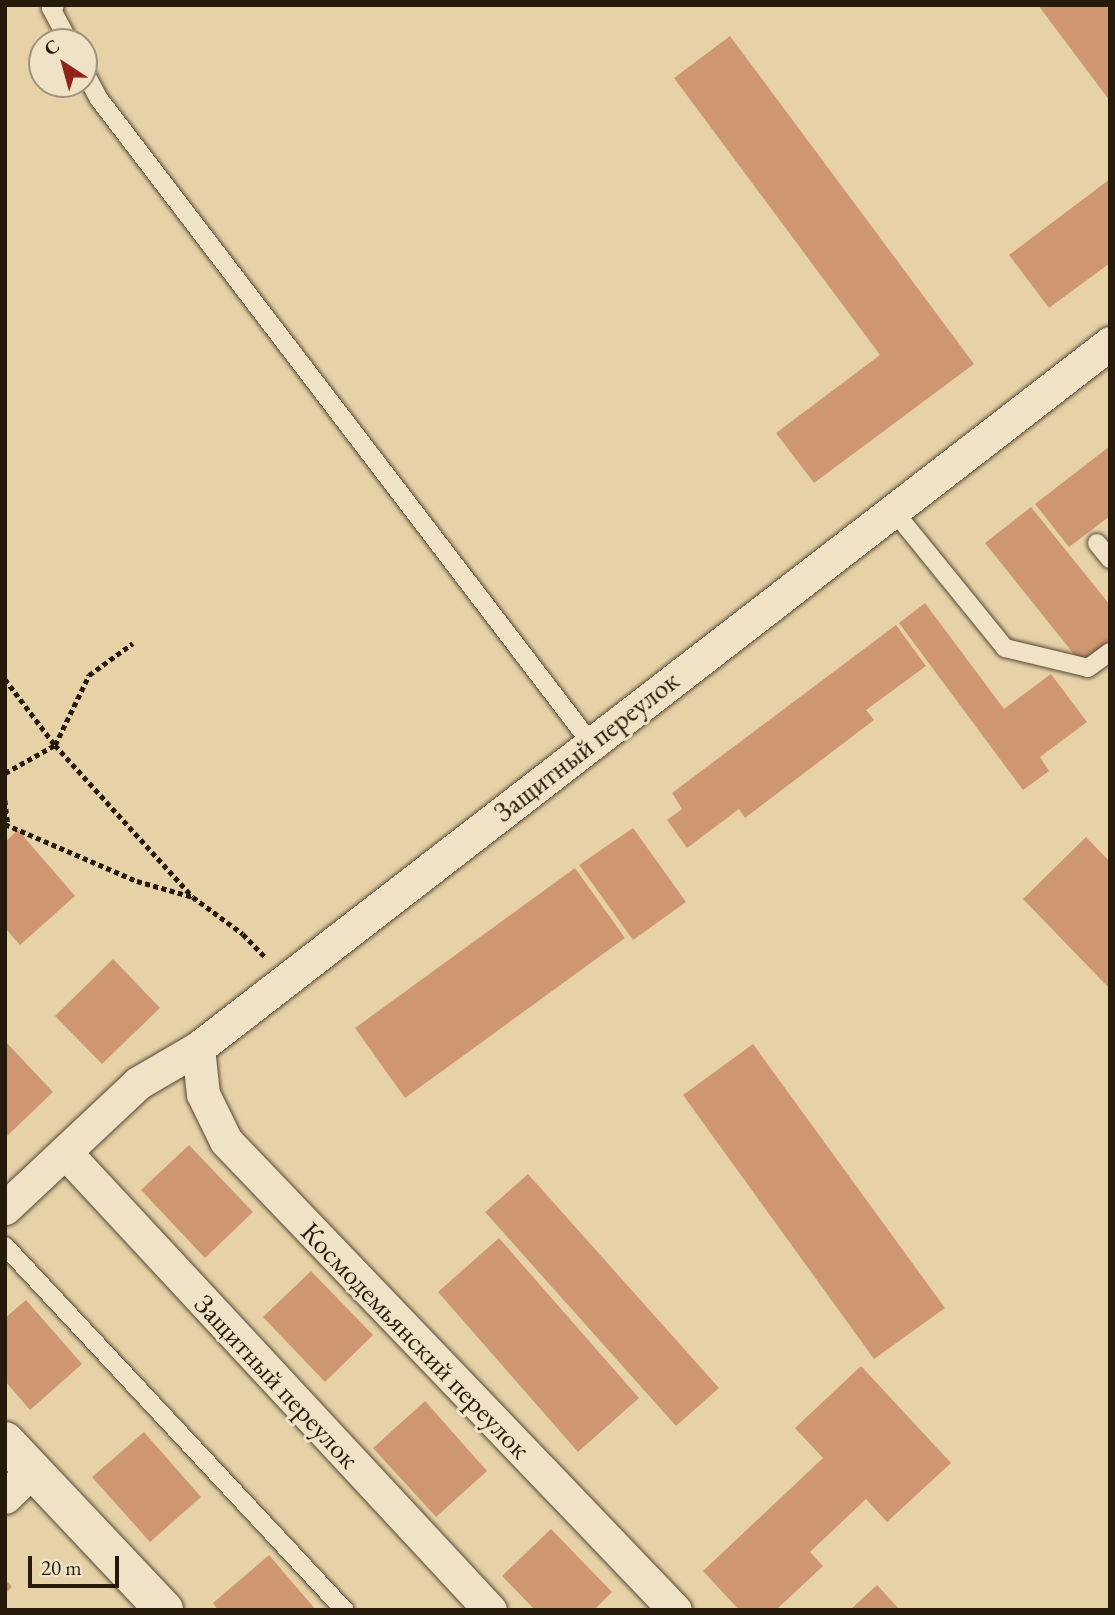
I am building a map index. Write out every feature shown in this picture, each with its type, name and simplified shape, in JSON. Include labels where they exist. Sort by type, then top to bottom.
[{"type":"street","name":"Защитный переулок","points":[[5,1208],[138,1083],[198,1048],[590,742],[1110,343]]},
{"type":"street","name":"Космодемьянский переулок","points":[[198,1048],[203,1094],[226,1141],[675,1610]]},
{"type":"street","name":"Защитный переулок","points":[[65,1152],[490,1610]]},
{"type":"street","points":[[5,1441],[163,1610]]},
{"type":"street","points":[[5,1497],[33,1470]]},
{"type":"lane","points":[[55,5],[51,8],[62,28]]},
{"type":"lane","points":[[98,98],[590,742]]},
{"type":"lane","points":[[893,510],[1005,648],[1088,668],[1110,652]]},
{"type":"lane","points":[[1097,543],[1110,559]]},
{"type":"lane","points":[[5,1246],[345,1610]]},
{"type":"path","points":[[5,773],[55,745],[89,675],[133,643]]},
{"type":"path","points":[[5,679],[55,745],[194,897],[243,934],[286,979]]},
{"type":"path","points":[[5,800],[6,824],[137,881],[194,897]]},
{"type":"building","points":[[1038,5],[1110,5],[1110,101]]},
{"type":"building","points":[[730,36],[974,364],[814,483],[776,433],[880,355],[674,78]]},
{"type":"building","points":[[1110,179],[1110,263],[1049,308],[1009,255]]},
{"type":"building","points":[[1110,446],[1110,516],[1069,547],[1035,504]]},
{"type":"building","points":[[1031,507],[1110,605],[1110,640],[1081,663],[985,543]]},
{"type":"building","points":[[925,603],[1004,709],[1051,674],[1087,722],[1040,757],[1049,771],[1023,790],[899,623]]},
{"type":"building","points":[[896,625],[926,666],[866,710],[874,720],[745,818],[739,809],[687,848],[667,820],[682,809],[672,793]]},
{"type":"building","points":[[633,828],[686,902],[633,940],[579,865]]},
{"type":"building","points":[[18,830],[75,896],[20,945],[5,928],[5,842]]},
{"type":"building","points":[[1086,837],[1110,862],[1110,989],[1023,899]]},
{"type":"building","points":[[575,868],[625,938],[405,1098],[355,1028]]},
{"type":"building","points":[[113,959],[160,1008],[102,1064],[55,1016]]},
{"type":"building","points":[[5,1041],[53,1092],[5,1138]]},
{"type":"building","points":[[753,1044],[945,1308],[874,1359],[683,1095]]},
{"type":"building","points":[[189,1145],[253,1212],[205,1258],[141,1190]]},
{"type":"building","points":[[528,1174],[719,1388],[676,1426],[485,1212]]},
{"type":"building","points":[[499,1238],[639,1398],[578,1452],[438,1292]]},
{"type":"building","points":[[311,1271],[373,1335],[325,1382],[263,1317]]},
{"type":"building","points":[[26,1300],[82,1364],[30,1410],[5,1381],[5,1318]]},
{"type":"building","points":[[861,1366],[951,1463],[887,1522],[866,1499],[810,1552],[823,1566],[776,1610],[739,1610],[703,1571],[823,1458],[795,1428]]},
{"type":"building","points":[[425,1401],[487,1471],[436,1517],[373,1448]]},
{"type":"building","points":[[144,1432],[201,1497],[150,1542],[92,1477]]},
{"type":"building","points":[[551,1529],[612,1592],[594,1610],[535,1610],[502,1576]]},
{"type":"building","points":[[269,1555],[316,1610],[218,1610],[213,1603]]},
{"type":"building","points":[[5,1579],[12,1587],[5,1594]]},
{"type":"building","points":[[877,1585],[900,1610],[850,1610]]}]
